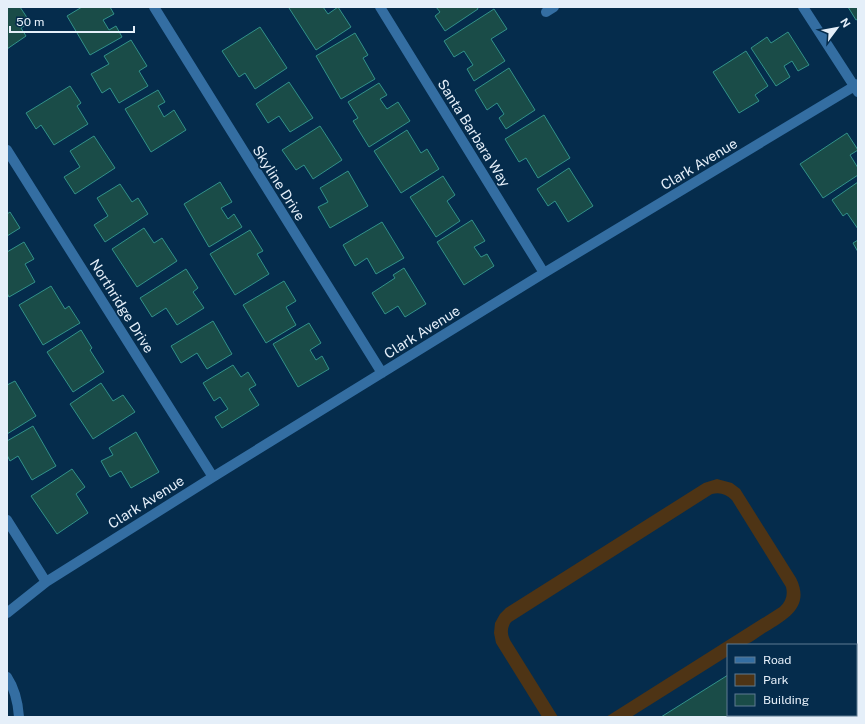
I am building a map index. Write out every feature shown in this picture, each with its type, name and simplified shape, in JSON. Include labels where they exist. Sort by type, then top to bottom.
[{"type":"street","name":"Skyline Drive","points":[[154,7],[382,373]]},
{"type":"street","name":"Santa Barbara Way","points":[[380,7],[544,273]]},
{"type":"street","points":[[803,7],[857,88]]},
{"type":"street","name":"Clark Avenue","points":[[7,613],[46,582],[213,477],[544,273],[857,88]]},
{"type":"street","name":"Northridge Drive","points":[[7,150],[213,477]]},
{"type":"street","points":[[7,520],[46,582]]},
{"type":"street","points":[[7,677],[12,685],[18,705],[18,717]]},
{"type":"green space","points":[[717,479],[732,483],[740,489],[796,578],[800,588],[800,596],[799,604],[795,610],[790,616],[750,643],[727,644],[727,657],[631,717],[606,717],[780,607],[785,600],[787,595],[786,587],[732,500],[723,494],[712,494],[511,622],[508,631],[510,640],[558,717],[542,717],[496,643],[494,633],[495,623],[500,614],[506,608],[704,483]]},
{"type":"building","points":[[7,7],[20,7],[30,22],[21,28],[26,36],[7,49]]},
{"type":"building","points":[[82,7],[110,7],[114,14],[103,20],[109,30],[116,26],[122,37],[90,55],[67,16]]},
{"type":"building","points":[[323,7],[328,14],[338,7],[351,27],[316,50],[289,8]]},
{"type":"building","points":[[436,7],[477,7],[478,9],[445,31],[435,16],[440,12]]},
{"type":"building","points":[[848,7],[858,7],[858,19],[856,20]]},
{"type":"building","points":[[494,9],[507,29],[491,39],[505,61],[474,81],[467,69],[473,65],[464,51],[454,57],[444,41]]},
{"type":"building","points":[[260,27],[287,68],[255,89],[245,73],[239,77],[222,51]]},
{"type":"building","points":[[788,32],[809,65],[798,71],[792,61],[784,66],[790,77],[776,86],[751,48],[767,37],[771,43]]},
{"type":"building","points":[[355,33],[368,55],[363,58],[375,79],[341,99],[316,56]]},
{"type":"building","points":[[131,40],[147,66],[139,71],[148,86],[119,103],[110,88],[102,93],[91,74],[109,64],[104,56]]},
{"type":"building","points":[[746,51],[768,86],[755,95],[759,101],[739,113],[713,72]]},
{"type":"building","points":[[509,68],[535,110],[506,129],[499,118],[504,114],[497,103],[487,110],[475,90]]},
{"type":"building","points":[[289,82],[313,118],[290,132],[279,116],[268,123],[256,104]]},
{"type":"building","points":[[379,83],[387,95],[380,99],[387,109],[398,102],[410,121],[369,147],[353,121],[358,118],[348,102]]},
{"type":"building","points":[[70,86],[81,103],[77,106],[88,124],[54,145],[41,125],[36,129],[26,113]]},
{"type":"building","points":[[158,90],[165,102],[158,106],[164,117],[174,110],[186,130],[151,152],[125,109]]},
{"type":"building","points":[[544,115],[570,158],[538,178],[526,158],[519,162],[505,139]]},
{"type":"building","points":[[320,126],[342,160],[313,179],[304,165],[296,170],[282,150]]},
{"type":"building","points":[[407,130],[421,153],[427,149],[439,169],[401,193],[374,151]]},
{"type":"building","points":[[847,133],[858,150],[850,155],[858,168],[858,175],[823,198],[800,164]]},
{"type":"building","points":[[94,136],[115,168],[75,194],[64,177],[80,167],[70,151]]},
{"type":"building","points":[[569,168],[593,206],[568,222],[555,201],[548,206],[537,189]]},
{"type":"building","points":[[348,171],[368,206],[330,228],[318,207],[328,202],[320,188]]},
{"type":"building","points":[[443,176],[455,195],[447,201],[460,221],[436,237],[410,197]]},
{"type":"building","points":[[220,182],[232,202],[221,208],[228,219],[234,214],[242,227],[209,247],[184,204]]},
{"type":"building","points":[[858,182],[858,229],[847,213],[843,216],[832,200]]},
{"type":"building","points":[[120,184],[132,202],[138,198],[148,214],[105,242],[94,225],[108,216],[97,198]]},
{"type":"building","points":[[10,212],[20,228],[7,236],[7,214]]},
{"type":"building","points":[[472,220],[485,241],[474,247],[481,257],[487,254],[494,266],[464,285],[437,242]]},
{"type":"building","points":[[382,222],[404,258],[376,274],[367,258],[355,266],[343,245]]},
{"type":"building","points":[[144,228],[154,243],[162,238],[177,261],[137,287],[112,249]]},
{"type":"building","points":[[250,230],[263,251],[257,254],[269,274],[235,295],[210,254]]},
{"type":"building","points":[[858,240],[858,252],[853,243]]},
{"type":"building","points":[[24,242],[34,259],[25,264],[35,282],[9,297],[7,293],[7,252]]},
{"type":"building","points":[[404,268],[426,304],[405,317],[398,306],[385,314],[372,293],[395,278],[393,275]]},
{"type":"building","points":[[186,269],[198,288],[193,292],[204,308],[177,325],[166,308],[152,317],[140,298]]},
{"type":"building","points":[[284,281],[296,301],[286,307],[296,325],[266,343],[243,305]]},
{"type":"building","points":[[51,286],[65,309],[69,306],[80,323],[43,345],[19,305]]},
{"type":"building","points":[[213,321],[232,354],[207,369],[197,353],[181,363],[171,346]]},
{"type":"building","points":[[309,323],[321,343],[310,350],[316,360],[322,356],[329,369],[298,387],[273,344]]},
{"type":"building","points":[[81,330],[92,348],[90,350],[104,372],[73,392],[47,352]]},
{"type":"building","points":[[233,365],[241,377],[248,372],[256,385],[249,389],[259,405],[222,428],[215,417],[228,409],[220,397],[214,401],[203,383]]},
{"type":"building","points":[[15,381],[36,416],[7,434],[7,385]]},
{"type":"building","points":[[101,383],[113,401],[123,395],[135,412],[93,439],[70,404]]},
{"type":"building","points":[[33,426],[56,466],[32,480],[18,456],[10,461],[7,455],[7,441]]},
{"type":"building","points":[[136,432],[159,472],[131,488],[121,471],[110,477],[101,461],[113,455],[109,448]]},
{"type":"building","points":[[72,469],[85,487],[76,494],[88,513],[57,534],[31,496]]},
{"type":"building","points":[[727,676],[727,716],[772,717],[661,717]]}]
